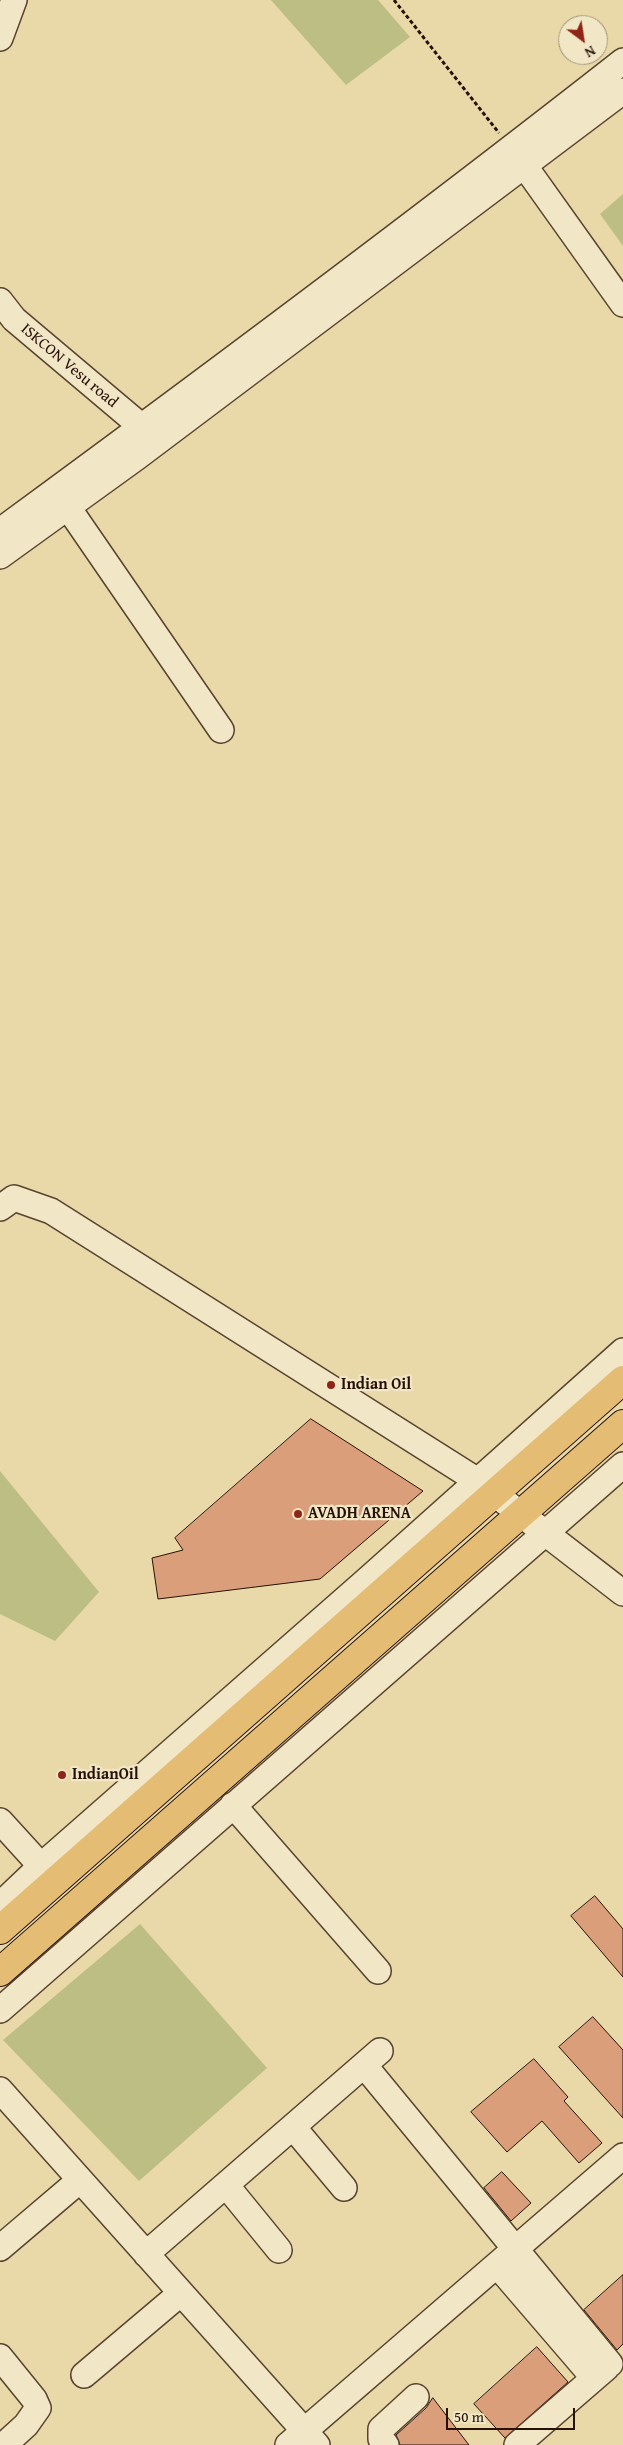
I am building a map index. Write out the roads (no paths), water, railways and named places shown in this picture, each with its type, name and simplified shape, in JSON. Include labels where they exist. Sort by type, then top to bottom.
[{"type":"main road","points":[[0,1930],[486,1488],[623,1380]]},
{"type":"main road","points":[[0,1972],[623,1424]]},
{"type":"street","points":[[0,38],[14,0]]},
{"type":"street","points":[[0,556],[137,457],[518,157],[623,60]]},
{"type":"street","points":[[0,531],[518,157],[623,91]]},
{"type":"street","points":[[518,157],[623,304]]},
{"type":"street","name":"ISKCON Vesu road","points":[[0,302],[14,319],[142,427]]},
{"type":"street","points":[[67,506],[221,730]]},
{"type":"street","points":[[0,1208],[14,1198],[50,1211],[486,1488],[623,1593]]},
{"type":"street","points":[[0,1905],[41,1866],[486,1488],[623,1351]]},
{"type":"street","points":[[0,2010],[623,1465]]},
{"type":"street","points":[[233,1805],[378,1971]]},
{"type":"street","points":[[0,1821],[41,1866]]},
{"type":"street","points":[[146,2254],[372,2058],[516,2248],[554,2314]]},
{"type":"street","points":[[0,2090],[181,2293],[303,2440],[516,2248],[623,2156]]},
{"type":"street","points":[[292,2127],[344,2188]]},
{"type":"street","points":[[0,2248],[80,2180]]},
{"type":"street","points":[[226,2185],[280,2250]]},
{"type":"street","points":[[497,2265],[609,2365],[517,2445]]},
{"type":"street","points":[[84,2375],[181,2293]]},
{"type":"street","points":[[0,2357],[34,2399],[38,2408],[26,2425],[4,2445]]},
{"type":"street","points":[[386,2445],[381,2439],[381,2429],[416,2397]]},
{"type":"place","name":"Indian Oil","points":[[331,1385]]},
{"type":"place","name":"AVADH ARENA","points":[[298,1514]]},
{"type":"place","name":"IndianOil","points":[[62,1775]]}]
